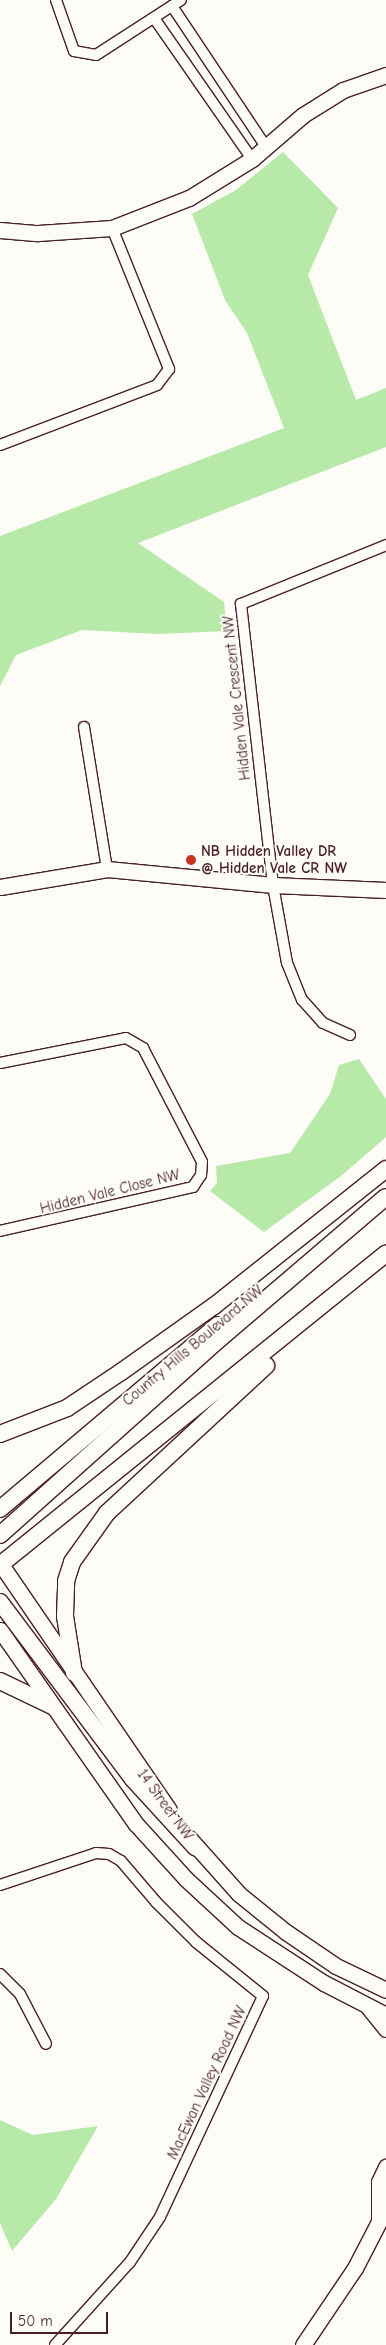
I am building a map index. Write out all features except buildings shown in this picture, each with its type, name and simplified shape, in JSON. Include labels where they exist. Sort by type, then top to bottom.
[{"type":"main road","points":[[0,230],[38,233],[112,228],[189,198],[252,159],[303,115],[343,90],[386,75]]},
{"type":"main road","points":[[0,887],[107,869],[273,885],[386,890]]},
{"type":"main road","points":[[0,1434],[67,1408],[121,1372],[214,1306],[386,1169]]},
{"type":"main road","name":"Country Hills Boulevard NW","points":[[0,1509],[386,1183]]},
{"type":"main road","points":[[0,1535],[216,1342],[386,1197]]},
{"type":"main road","points":[[0,1564],[309,1318],[386,1253]]},
{"type":"main road","points":[[74,1673],[65,1616],[66,1582],[72,1562],[91,1533],[107,1513],[193,1430],[290,1344],[309,1318]]},
{"type":"main road","name":"14 Street NW","points":[[0,1564],[196,1848],[239,1894],[286,1932],[336,1966],[386,1990]]},
{"type":"main road","points":[[0,1602],[133,1779],[196,1848]]},
{"type":"main road","name":"14 Street NW","points":[[0,1630],[136,1824],[186,1879],[238,1927],[324,1983],[386,2014]]},
{"type":"main road","points":[[0,1681],[52,1706]]},
{"type":"main road","points":[[364,2004],[386,2029]]},
{"type":"main road","points":[[303,2345],[355,2268],[384,2216],[379,2182],[386,2166]]},
{"type":"street","points":[[56,0],[74,51],[96,55],[177,3],[266,147]]},
{"type":"street","points":[[154,18],[252,159]]},
{"type":"street","points":[[1,441],[157,386],[169,369],[112,228]]},
{"type":"street","name":"Hidden Vale Crescent NW","points":[[273,885],[242,604],[386,545]]},
{"type":"street","points":[[84,727],[107,869]]},
{"type":"street","points":[[273,885],[287,963],[302,1000],[323,1022],[350,1035]]},
{"type":"street","name":"Hidden Vale Close NW","points":[[0,1063],[126,1038],[143,1048],[202,1162],[201,1175],[193,1187],[0,1231]]},
{"type":"street","name":"MacEwan Valley Road NW","points":[[0,1885],[96,1853],[109,1854],[121,1860],[156,1902],[196,1942],[263,1996],[160,2217],[130,2262],[55,2345]]},
{"type":"street","points":[[0,1974],[20,1994],[46,2044]]},
{"type":"green space","points":[[283,152],[338,208],[308,275],[356,400],[386,388],[386,447],[138,543],[224,602],[227,631],[158,634],[82,630],[16,655],[0,686],[0,536],[284,428],[247,333],[225,300],[192,214],[236,190]]},
{"type":"green space","points":[[359,1059],[386,1099],[386,1137],[341,1176],[264,1232],[210,1191],[217,1183],[216,1166],[290,1153],[330,1094],[339,1065]]},
{"type":"green space","points":[[0,2120],[33,2135],[98,2126],[56,2199],[12,2251],[0,2223]]},
{"type":"place","name":"NB Hidden Valley DR @ Hidden Vale CR NW","points":[[191,860]]}]
